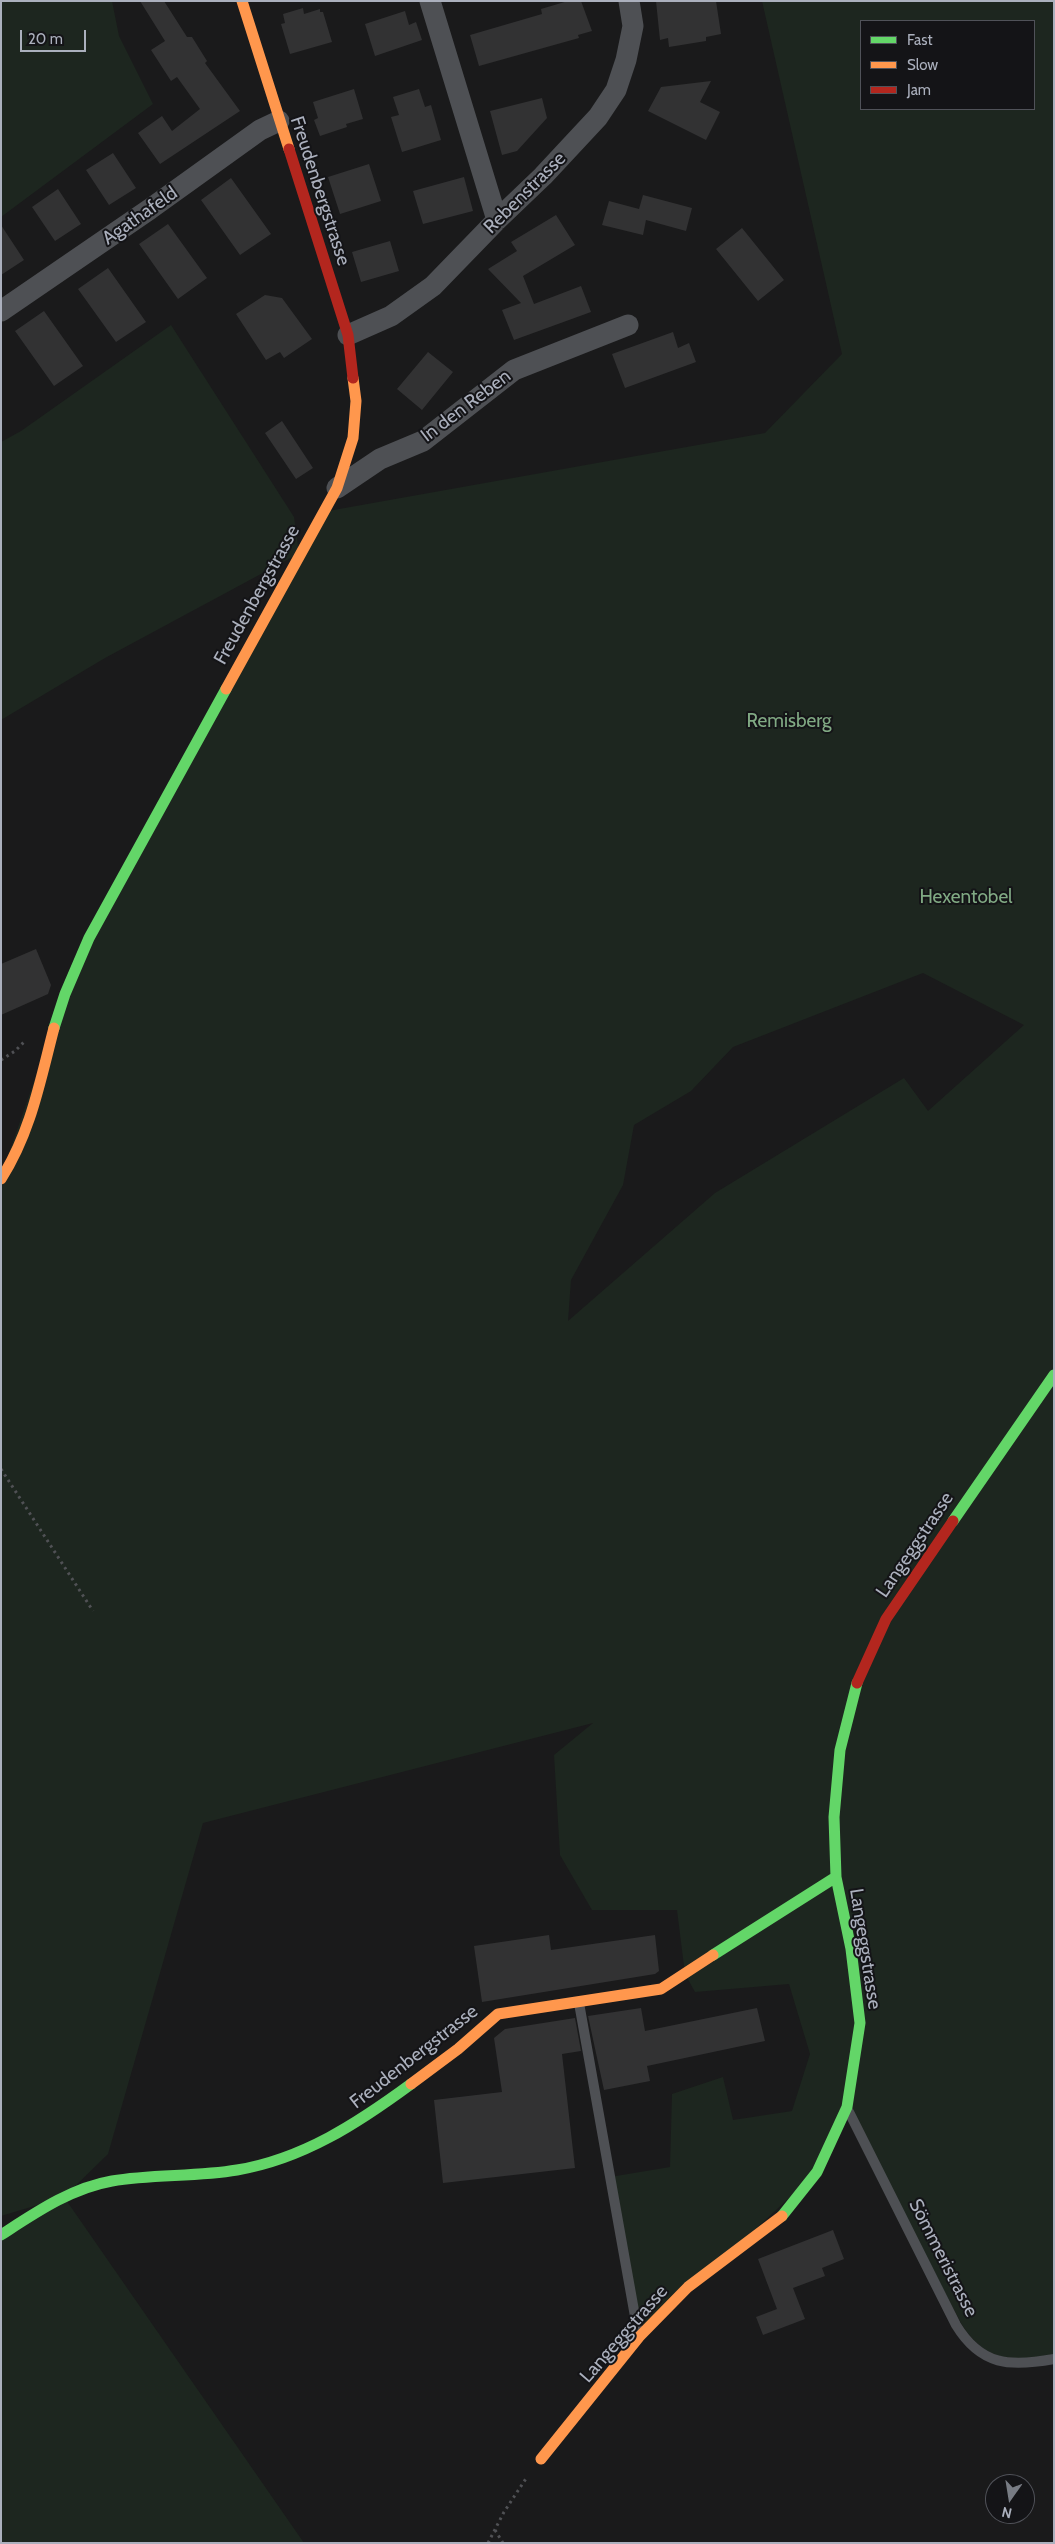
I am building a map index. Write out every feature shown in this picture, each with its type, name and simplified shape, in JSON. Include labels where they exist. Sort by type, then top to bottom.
[{"type":"street","name":"Freudenbergstrasse","points":[[1,1179],[16,1157],[26,1132],[59,1012],[89,938],[337,488],[353,438],[356,401],[348,335],[242,1]]},
{"type":"street","points":[[430,1],[497,220]]},
{"type":"street","name":"Rebenstrasse","points":[[348,335],[391,316],[433,286],[543,176],[598,117],[616,90],[626,60],[633,26],[629,1]]},
{"type":"street","name":"Agathafeld","points":[[1,311],[150,209],[260,130],[279,121]]},
{"type":"street","name":"In den Reben","points":[[337,488],[380,459],[423,441],[514,370],[628,325]]},
{"type":"street","name":"Langeggstrasse","points":[[541,2459],[639,2337],[688,2287],[781,2218],[817,2172],[846,2107],[860,2023],[851,1949],[836,1877],[834,1817],[840,1750],[852,1696],[866,1658],[886,1619],[1054,1375]]},
{"type":"street","name":"Freudenbergstrasse","points":[[1,2235],[45,2206],[64,2197],[110,2181],[237,2170],[262,2165],[329,2140],[369,2116],[458,2049],[498,2014],[661,1989],[836,1877]]},
{"type":"lane","points":[[578,2002],[639,2337]]},
{"type":"lane","name":"Sömmeristrasse","points":[[846,2107],[956,2325],[968,2342],[985,2356],[1001,2362],[1018,2364],[1054,2359]]},
{"type":"path","points":[[1,1469],[93,1611]]},
{"type":"path","points":[[488,2543],[514,2495],[541,2459]]},
{"type":"path","points":[[495,2530],[503,2543]]},
{"type":"green space","points":[[1,1],[112,1],[119,36],[153,104],[1,217]]},
{"type":"green space","points":[[762,1],[1054,1],[1054,2354],[1025,2358],[1001,2356],[990,2352],[970,2336],[961,2323],[847,2107],[817,2172],[639,2337],[610,2177],[670,2167],[672,2094],[723,2077],[733,2120],[792,2111],[810,2054],[789,1984],[695,1992],[685,1974],[677,1910],[592,1910],[560,1855],[554,1755],[593,1723],[203,1823],[108,2154],[64,2197],[304,2543],[1,2543],[1,2235],[61,2198],[1,2216],[1,1176],[65,993],[298,554],[105,658],[1,720],[1,442],[21,431],[171,325],[294,517],[299,553],[328,511],[765,433],[842,354]],"holes":[[[923,973],[1024,1025],[928,1111],[904,1078],[715,1193],[568,1321],[571,1280],[623,1185],[634,1125],[691,1091],[733,1047]]]},
{"type":"building","points":[[140,1],[164,1],[187,37],[192,37],[207,61],[205,63],[240,111],[160,164],[138,133],[162,116],[172,131],[200,109],[177,77],[171,81],[151,50],[165,41]]},
{"type":"building","points":[[568,1],[581,1],[592,31],[578,35],[579,38],[479,66],[470,35],[542,14],[541,9]]},
{"type":"building","points":[[656,1],[716,1],[721,34],[706,37],[706,41],[669,47],[668,38],[660,40]]},
{"type":"building","points":[[303,8],[304,14],[320,9],[320,12],[323,12],[332,42],[290,54],[281,24],[285,23],[283,14]]},
{"type":"building","points":[[405,11],[409,25],[416,22],[422,40],[375,56],[365,24]]},
{"type":"building","points":[[711,81],[700,102],[720,112],[706,140],[648,111],[661,87]]},
{"type":"building","points":[[354,89],[363,119],[346,124],[347,127],[320,136],[314,120],[318,118],[313,102]]},
{"type":"building","points":[[419,89],[425,107],[431,105],[441,140],[402,152],[391,117],[399,115],[393,97]]},
{"type":"building","points":[[542,98],[547,118],[517,151],[502,155],[490,111]]},
{"type":"building","points":[[113,153],[136,188],[109,205],[86,170]]},
{"type":"building","points":[[369,164],[381,201],[340,214],[328,177]]},
{"type":"building","points":[[464,177],[473,211],[423,224],[413,191]]},
{"type":"building","points":[[231,178],[271,234],[240,255],[201,200]]},
{"type":"building","points":[[58,189],[81,224],[55,241],[32,207]]},
{"type":"building","points":[[643,195],[692,208],[686,231],[646,220],[643,235],[602,225],[609,201],[639,209]]},
{"type":"building","points":[[556,215],[575,245],[523,276],[534,304],[581,286],[591,312],[514,340],[502,310],[521,303],[488,269],[517,251],[511,242]]},
{"type":"building","points":[[168,224],[207,278],[178,299],[139,244]]},
{"type":"building","points":[[1,225],[24,260],[1,275]]},
{"type":"building","points":[[742,228],[784,280],[758,301],[716,249]]},
{"type":"building","points":[[390,241],[399,271],[361,282],[352,252]]},
{"type":"building","points":[[108,268],[146,322],[116,342],[78,289]]},
{"type":"building","points":[[265,295],[282,298],[312,339],[284,358],[280,352],[266,360],[236,314]]},
{"type":"building","points":[[44,311],[83,366],[54,386],[15,331]]},
{"type":"building","points":[[673,332],[678,348],[689,343],[696,362],[625,388],[612,354]]},
{"type":"building","points":[[428,352],[453,372],[422,410],[397,389]]},
{"type":"building","points":[[282,421],[313,468],[296,479],[265,433]]},
{"type":"building","points":[[36,949],[51,985],[48,994],[1,1015],[1,964]]},
{"type":"building","points":[[549,1935],[551,1950],[655,1935],[659,1971],[655,1974],[482,2002],[474,1946]]},
{"type":"building","points":[[641,2008],[645,2031],[757,2008],[765,2041],[647,2066],[650,2081],[604,2090],[588,2016]]},
{"type":"building","points":[[575,2018],[581,2051],[562,2054],[575,2168],[443,2183],[434,2100],[502,2092],[494,2038],[505,2029]]},
{"type":"building","points":[[833,2230],[844,2259],[822,2268],[825,2276],[793,2288],[805,2319],[763,2335],[756,2317],[777,2309],[758,2259]]},
{"type":"traffic: fast","points":[[54,1028],[65,994],[89,938],[226,689]]},
{"type":"traffic: fast","points":[[953,1521],[1054,1375]]},
{"type":"traffic: fast","points":[[782,2216],[817,2172],[847,2107],[860,2023],[851,1949],[836,1877],[834,1817],[840,1750],[857,1683]]},
{"type":"traffic: fast","points":[[713,1955],[836,1877]]},
{"type":"traffic: fast","points":[[1,2235],[54,2202],[97,2184],[143,2177],[206,2174],[237,2170],[285,2157],[329,2138],[411,2084]]},
{"type":"traffic: slow","points":[[242,1],[289,149]]},
{"type":"traffic: slow","points":[[226,689],[337,488],[353,438],[356,401],[353,378]]},
{"type":"traffic: slow","points":[[1,1179],[20,1143],[34,1106],[54,1028]]},
{"type":"traffic: slow","points":[[411,2084],[458,2049],[498,2014],[661,1989],[713,1955]]},
{"type":"traffic: slow","points":[[541,2459],[639,2337],[688,2287],[782,2216]]},
{"type":"traffic: jam","points":[[289,149],[348,335],[353,378]]},
{"type":"traffic: jam","points":[[857,1683],[886,1619],[953,1521]]},
{"type":"park label","name":"Remisberg","points":[[789,721]]},
{"type":"park label","name":"Hexentobel","points":[[966,897]]}]
